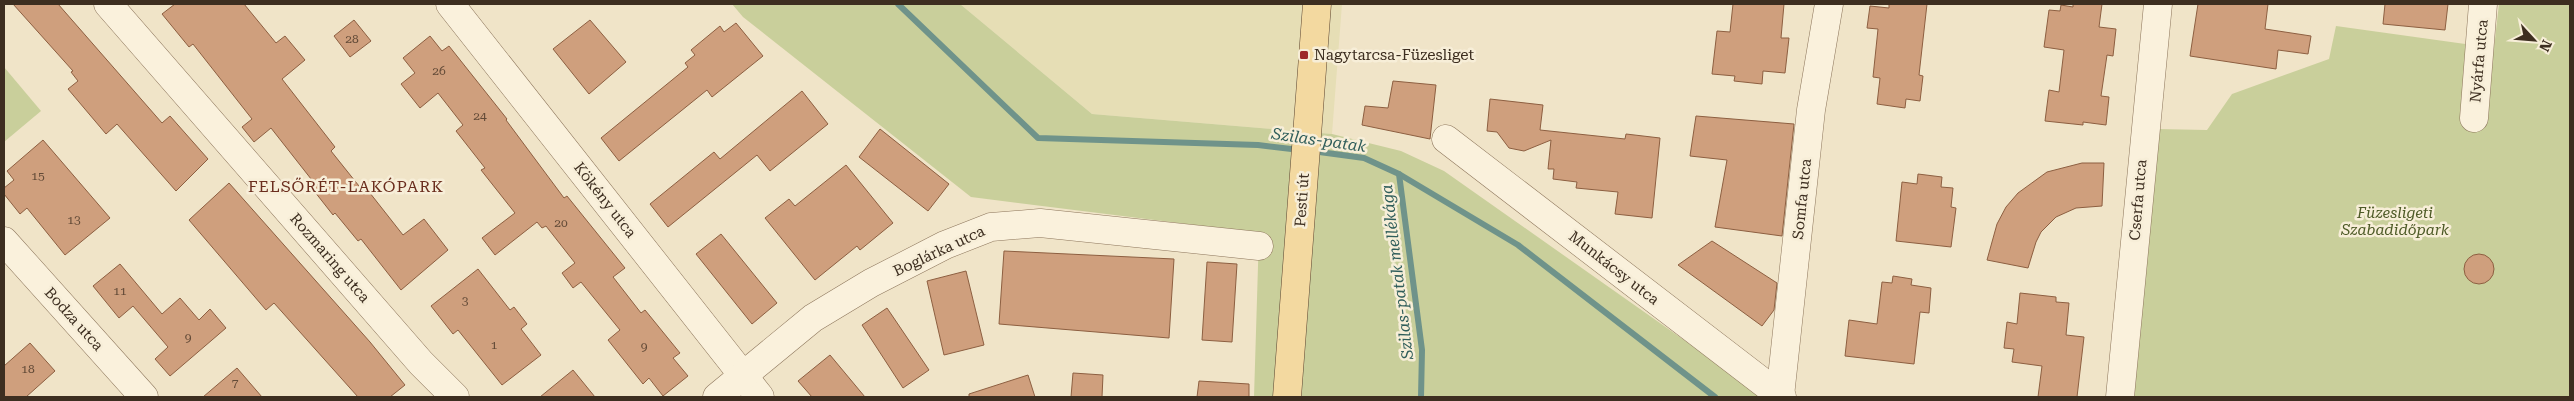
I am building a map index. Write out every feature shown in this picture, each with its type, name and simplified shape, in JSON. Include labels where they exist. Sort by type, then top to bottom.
[{"type":"main road","name":"Pesti út","points":[[1287,397],[1317,4]]},
{"type":"street","name":"Rozmaring utca","points":[[108,4],[421,363],[455,397]]},
{"type":"street","name":"Kökény utca","points":[[450,4],[753,387]]},
{"type":"street","name":"Somfa utca","points":[[1781,397],[1811,110],[1829,4]]},
{"type":"street","name":"Cserfa utca","points":[[2120,397],[2158,4]]},
{"type":"street","name":"Nyárfa utca","points":[[2474,118],[2483,4]]},
{"type":"street","name":"Munkácsy utca","points":[[1446,138],[1781,397]]},
{"type":"street","name":"Boglárka utca","points":[[717,397],[753,387],[813,318],[854,293],[945,245],[991,227],[1040,223],[1259,246]]},
{"type":"street","name":"Bodza utca","points":[[4,240],[144,397]]},
{"type":"shaded area","points":[[960,4],[1342,4],[1332,134],[1092,114]]},
{"type":"green space","points":[[732,4],[960,4],[1092,114],[1332,134],[1401,151],[1444,171],[1765,397],[1254,397],[1259,233],[971,197],[743,17]]},
{"type":"green space","name":"Füzesligeti Szabadidőpark","points":[[2499,4],[2570,4],[2570,397],[2133,397],[2157,129],[2207,130],[2232,94],[2329,59],[2336,26],[2494,48]]},
{"type":"green space","points":[[4,67],[41,111],[4,142]]},
{"type":"building","points":[[13,4],[58,4],[162,123],[170,116],[208,159],[176,191],[117,124],[106,134],[68,89],[78,81],[71,72],[73,71]]},
{"type":"building","points":[[175,4],[244,4],[276,43],[285,36],[305,60],[282,79],[335,147],[331,151],[363,191],[366,188],[403,235],[424,219],[448,250],[401,290],[361,239],[358,241],[335,213],[333,215],[311,187],[315,184],[271,128],[254,142],[242,127],[252,119],[193,44],[189,47],[162,14]]},
{"type":"building","points":[[1733,4],[1784,4],[1781,38],[1789,38],[1785,73],[1763,71],[1762,84],[1734,81],[1735,76],[1712,74],[1717,31],[1730,32]]},
{"type":"building","points":[[1889,4],[1927,4],[1919,75],[1923,76],[1920,101],[1906,99],[1905,108],[1877,104],[1880,78],[1873,77],[1878,29],[1867,28],[1870,6],[1889,8]]},
{"type":"building","points":[[2073,4],[2102,4],[2099,27],[2116,29],[2113,56],[2107,55],[2101,96],[2109,97],[2106,125],[2083,122],[2083,125],[2045,121],[2049,90],[2059,92],[2064,50],[2044,47],[2049,10],[2060,11],[2061,5],[2073,7]]},
{"type":"building","points":[[2198,4],[2268,4],[2265,29],[2311,36],[2308,54],[2278,50],[2276,69],[2190,56]]},
{"type":"building","points":[[2385,4],[2448,4],[2445,30],[2383,24]]},
{"type":"building","points":[[354,20],[371,41],[350,57],[334,36]]},
{"type":"building","points":[[590,20],[626,62],[589,94],[553,49]]},
{"type":"building","points":[[736,23],[763,56],[712,97],[707,90],[619,161],[601,138],[688,67],[685,63],[695,55],[691,50],[720,26],[724,32]]},
{"type":"building","points":[[430,36],[442,51],[449,46],[507,119],[564,198],[567,196],[625,268],[613,277],[641,313],[645,310],[680,353],[673,358],[688,376],[663,396],[649,378],[643,384],[608,340],[620,330],[581,282],[573,288],[562,273],[575,263],[546,226],[542,228],[537,222],[495,255],[482,238],[515,213],[481,170],[485,168],[456,131],[463,125],[438,93],[420,108],[401,84],[415,73],[403,58]]},
{"type":"building","points":[[1393,81],[1436,85],[1430,139],[1362,125],[1365,106],[1388,108]]},
{"type":"building","points":[[802,91],[828,124],[770,171],[757,155],[668,227],[650,204],[714,152],[720,159]]},
{"type":"building","points":[[1490,99],[1543,105],[1540,130],[1625,139],[1626,134],[1660,138],[1652,218],[1615,214],[1618,192],[1576,188],[1577,182],[1553,179],[1554,169],[1548,169],[1551,140],[1524,151],[1509,148],[1497,132],[1487,131]]},
{"type":"building","points":[[1696,116],[1794,124],[1782,236],[1715,227],[1727,160],[1690,156]]},
{"type":"building","points":[[880,129],[949,184],[928,211],[859,157]]},
{"type":"building","points":[[43,140],[110,218],[65,255],[27,208],[20,214],[4,194],[4,188],[14,180],[7,171]]},
{"type":"building","points":[[2082,163],[2104,163],[2102,206],[2076,208],[2056,217],[2041,232],[2028,268],[1987,260],[1997,224],[2006,207],[2018,193],[2047,172]]},
{"type":"building","points":[[846,165],[893,223],[860,250],[857,246],[815,280],[765,218],[789,199],[795,206]]},
{"type":"building","points":[[1918,174],[1942,177],[1941,187],[1953,188],[1951,207],[1956,208],[1951,247],[1896,241],[1902,182],[1917,184]]},
{"type":"building","points":[[229,183],[370,342],[405,385],[390,397],[358,397],[274,303],[266,310],[189,220]]},
{"type":"building","points":[[721,234],[777,303],[752,324],[696,254]]},
{"type":"building","points":[[1712,241],[1777,283],[1774,310],[1762,326],[1678,265]]},
{"type":"building","points":[[1004,251],[1174,259],[1169,338],[999,324]]},
{"type":"building","points":[[2479,254],[2490,258],[2494,269],[2490,280],[2479,284],[2468,280],[2464,269],[2468,258]]},
{"type":"building","points":[[1207,262],[1237,264],[1232,342],[1202,340]]},
{"type":"building","points":[[120,264],[162,314],[180,298],[199,320],[210,309],[226,328],[170,376],[155,359],[168,347],[133,306],[119,318],[93,286]]},
{"type":"building","points":[[478,269],[510,310],[514,307],[527,324],[521,329],[541,355],[502,385],[458,330],[453,334],[431,306]]},
{"type":"building","points":[[966,271],[984,345],[944,355],[927,281]]},
{"type":"building","points":[[1893,276],[1912,279],[1911,285],[1931,288],[1929,313],[1920,312],[1914,364],[1845,356],[1849,320],[1877,324],[1882,282],[1892,283]]},
{"type":"building","points":[[2020,293],[2056,297],[2056,302],[2069,303],[2066,335],[2084,337],[2077,397],[2038,397],[2042,366],[2012,362],[2014,349],[2004,348],[2007,322],[2017,324]]},
{"type":"building","points":[[887,308],[929,370],[903,388],[862,325]]},
{"type":"building","points":[[30,343],[55,371],[26,397],[4,397],[4,366]]},
{"type":"building","points":[[830,355],[865,397],[812,397],[798,381]]},
{"type":"building","points":[[237,368],[262,397],[203,397]]},
{"type":"building","points":[[573,370],[595,397],[540,397]]},
{"type":"building","points":[[1073,373],[1103,375],[1102,397],[1071,397]]},
{"type":"building","points":[[1028,375],[1035,397],[969,397],[969,394]]},
{"type":"building","points":[[1199,381],[1249,384],[1249,397],[1197,397]]},
{"type":"waterway","name":"Szilas-patak","points":[[898,4],[1038,138],[1258,145],[1300,150]]},
{"type":"waterway","name":"Szilas-patak","points":[[1312,151],[1364,158],[1399,174],[1518,245],[1715,397]]},
{"type":"waterway","name":"Szilas-patak mellékága","points":[[1399,174],[1422,350],[1421,397]]},
{"type":"place","name":"Nagytarcsa-Füzesliget","points":[[1304,55]]},
{"type":"district","name":"FELSŐRÉT-LAKÓPARK","points":[[346,186]]}]
